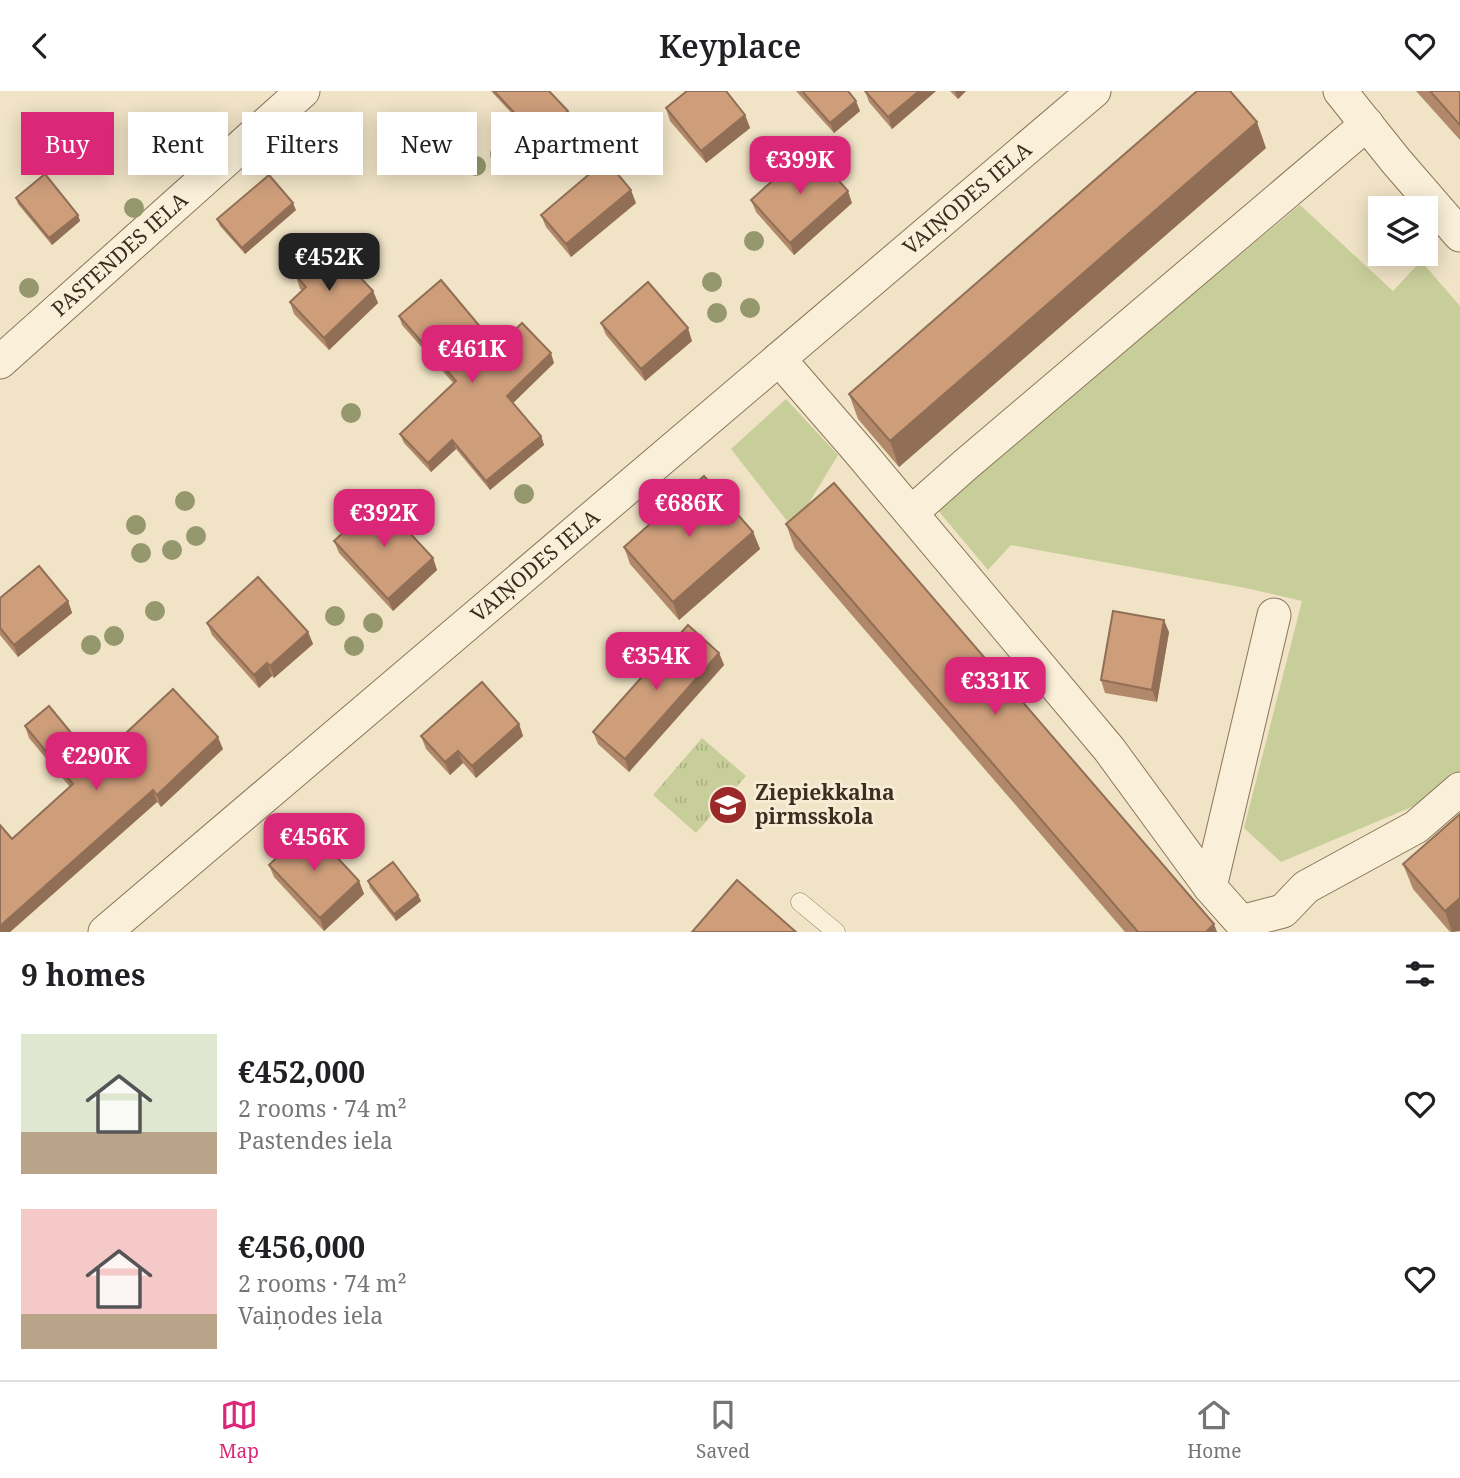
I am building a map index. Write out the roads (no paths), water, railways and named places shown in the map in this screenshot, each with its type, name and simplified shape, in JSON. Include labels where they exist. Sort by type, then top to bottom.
[{"type":"street","name":"PASTENDES IELA","points":[[0,362],[303,91]]},
{"type":"street","name":"VAIŅODES IELA","points":[[105,932],[1094,91]]},
{"type":"street","points":[[1340,91],[1460,235]]},
{"type":"street","points":[[911,513],[964,465],[1367,124]]},
{"type":"street","points":[[779,359],[1109,748],[1210,887],[1241,922],[1281,921],[1306,887],[1416,827],[1460,789]]},
{"type":"street","points":[[1210,887],[1274,615]]},
{"type":"lane","points":[[800,902],[836,932]]},
{"type":"place","name":"Ziepiekkalna pirmsskola","points":[[728,805]]}]
